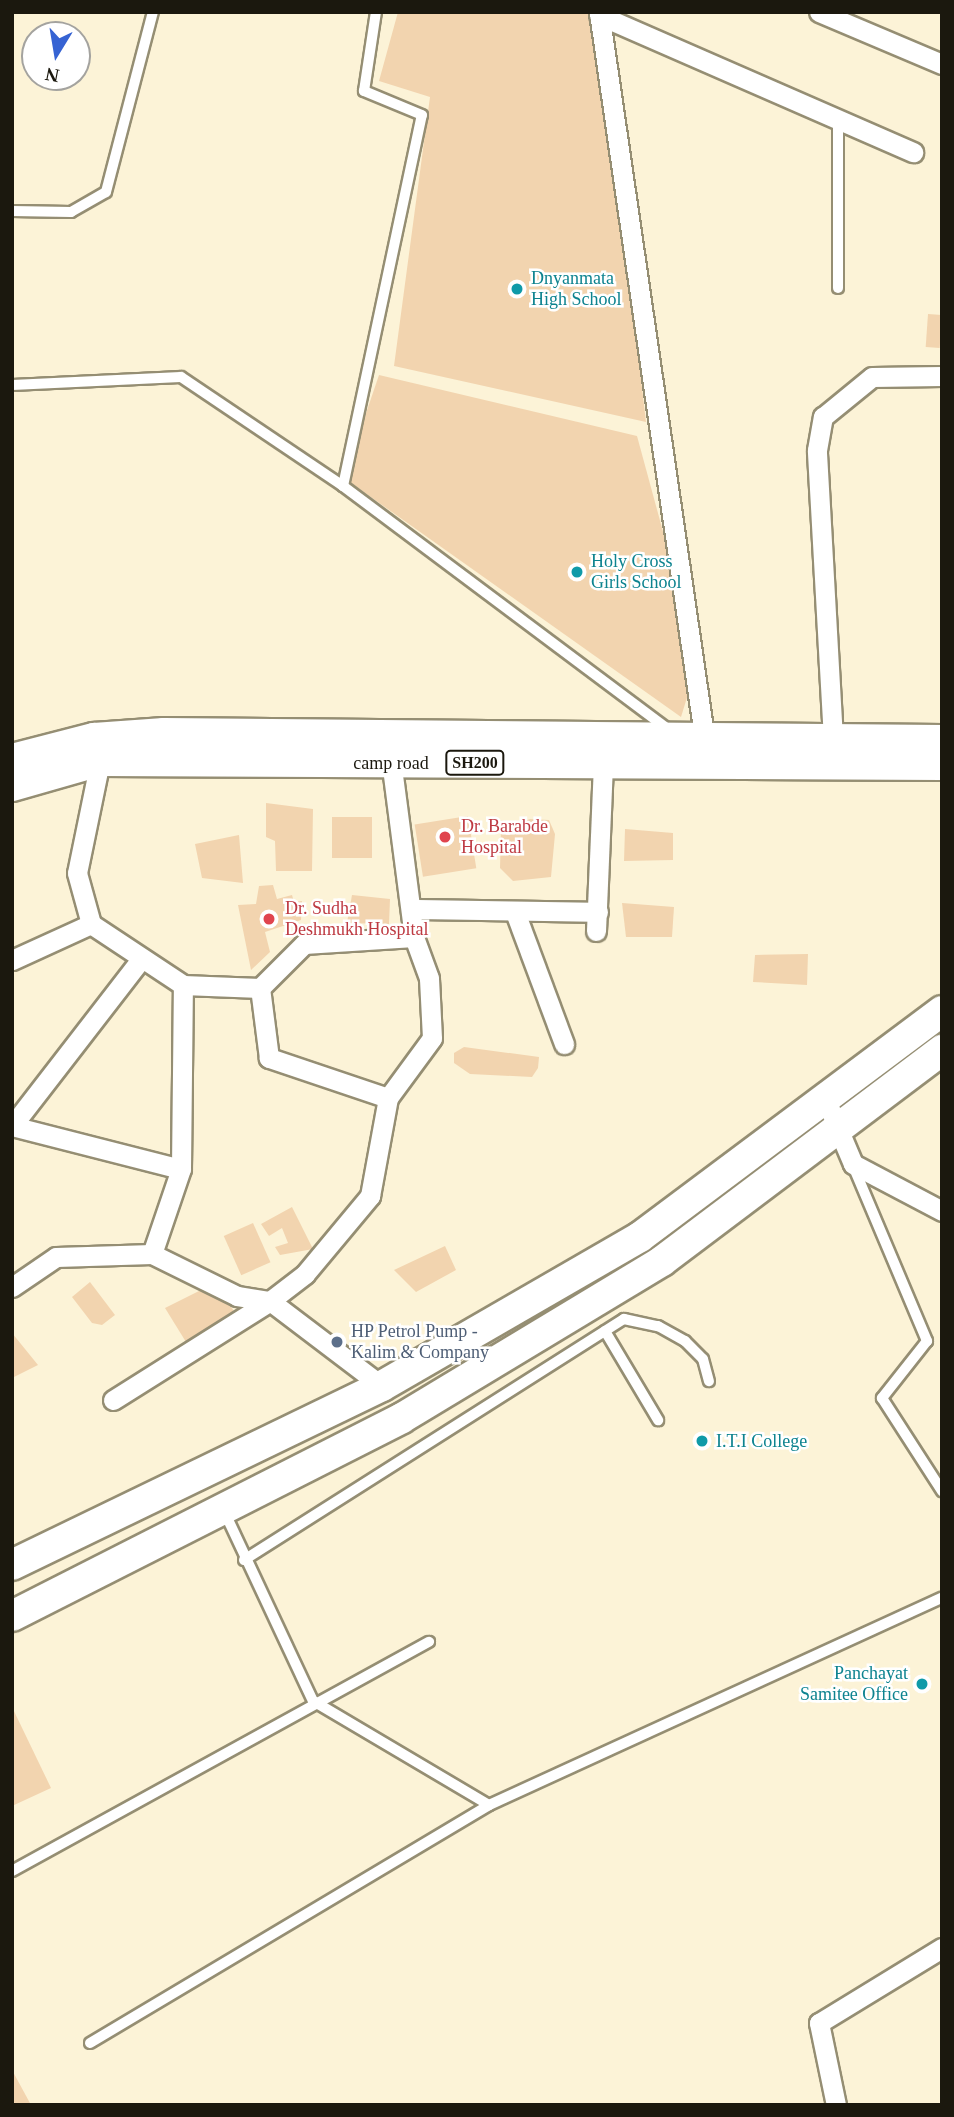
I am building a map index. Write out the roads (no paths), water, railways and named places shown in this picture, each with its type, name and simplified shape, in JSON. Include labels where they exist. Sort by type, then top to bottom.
[{"type":"main road","name":"camp road","points":[[12,759],[94,738],[164,733],[603,764],[693,750],[833,739],[942,740]]},
{"type":"main road","name":"camp road","points":[[12,786],[100,761],[390,749],[693,750],[942,765]]},
{"type":"main road","points":[[12,1564],[382,1386],[640,1237],[942,1011]]},
{"type":"main road","points":[[12,1616],[402,1418],[662,1261],[942,1050]]},
{"type":"main road","points":[[382,1386],[402,1418]]},
{"type":"main road","points":[[297,1428],[314,1463]]},
{"type":"street","points":[[819,12],[942,64]]},
{"type":"street","points":[[599,13],[838,122],[913,152]]},
{"type":"street","points":[[599,13],[693,750]]},
{"type":"street","points":[[833,739],[817,450],[823,417],[872,377],[942,376]]},
{"type":"street","points":[[113,1400],[271,1301],[305,1274],[370,1196],[387,1098],[432,1038],[429,978],[414,937],[390,749]]},
{"type":"street","points":[[100,761],[77,873],[91,924],[183,985],[260,988],[304,944],[414,937]]},
{"type":"street","points":[[411,909],[515,912],[597,922],[603,764]]},
{"type":"street","points":[[515,912],[564,1044]]},
{"type":"street","points":[[12,961],[91,924]]},
{"type":"street","points":[[142,958],[12,1126],[181,1170]]},
{"type":"street","points":[[152,1254],[181,1170],[183,985]]},
{"type":"street","points":[[260,988],[269,1058],[387,1098]]},
{"type":"street","points":[[826,1100],[853,1164],[942,1211]]},
{"type":"street","points":[[12,1287],[56,1257],[152,1254],[237,1296],[271,1301],[382,1386]]},
{"type":"street","points":[[836,2105],[819,2023],[941,1950]]},
{"type":"lane","points":[[12,211],[71,212],[106,192],[153,12]]},
{"type":"lane","points":[[343,486],[422,115],[364,91],[376,12]]},
{"type":"lane","points":[[838,122],[838,288]]},
{"type":"lane","points":[[12,385],[181,377],[343,486],[693,750]]},
{"type":"lane","points":[[853,1164],[927,1341],[882,1398],[942,1491]]},
{"type":"lane","points":[[244,1560],[624,1319],[658,1326],[703,1359],[709,1381]]},
{"type":"lane","points":[[605,1331],[658,1420]]},
{"type":"lane","points":[[223,1509],[244,1560],[313,1701],[489,1805]]},
{"type":"lane","points":[[90,2043],[489,1805],[942,1598]]},
{"type":"lane","points":[[12,1871],[313,1701],[429,1642]]},
{"type":"place","name":"Dnyanmata High School","points":[[517,289]]},
{"type":"place","name":"Holy Cross Girls School","points":[[577,572]]},
{"type":"place","name":"Dr. Barabde Hospital","points":[[445,837]]},
{"type":"place","name":"Dr. Sudha Deshmukh Hospital","points":[[269,919]]},
{"type":"place","name":"HP Petrol Pump - Kalim & Company","points":[[337,1342]]},
{"type":"place","name":"I.T.I College","points":[[702,1441]]},
{"type":"place","name":"Panchayat Samitee Office","points":[[922,1684]]}]
